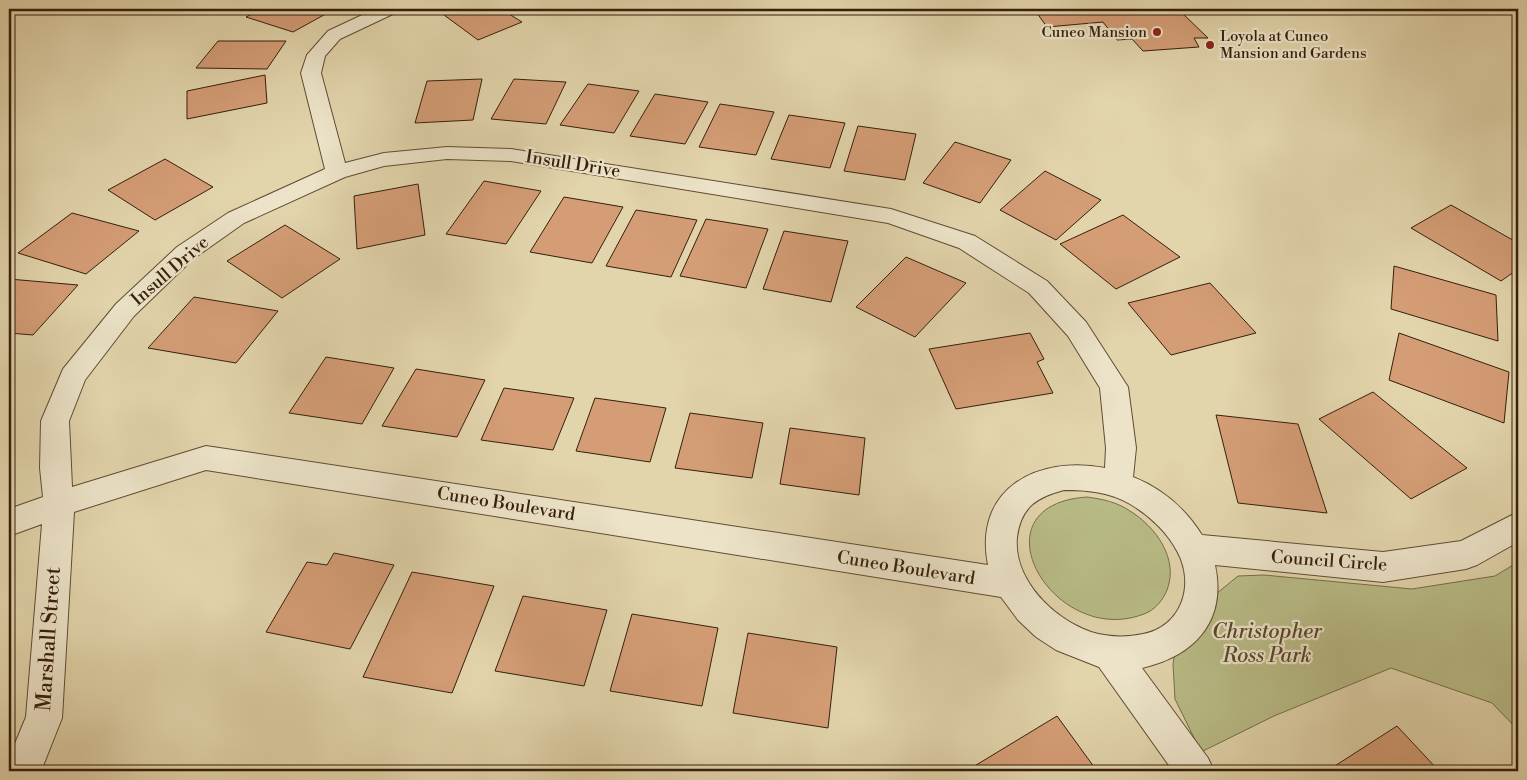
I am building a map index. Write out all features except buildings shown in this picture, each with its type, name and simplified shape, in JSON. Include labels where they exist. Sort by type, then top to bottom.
[{"type":"street","points":[[337,172],[311,73],[316,55],[334,35],[389,9]]},
{"type":"street","name":"Insull Drive","points":[[59,504],[55,468],[55,421],[73,376],[125,310],[185,253],[236,218],[337,172],[384,160],[447,153],[511,155],[890,216],[967,242],[1038,287],[1076,329],[1114,387],[1121,448],[1118,484]]},
{"type":"street","name":"Cuneo Boulevard","points":[[9,523],[59,504],[206,458],[1011,584]]},
{"type":"street","points":[[1064,477],[1090,477],[1118,484],[1141,494],[1162,509],[1179,527],[1193,548],[1202,575],[1202,584],[1201,602],[1190,625],[1170,643],[1142,652],[1110,653],[1079,644],[1051,629],[1027,608],[1011,584],[1002,558],[1001,534],[1007,513],[1021,495],[1040,483],[1064,477]]},
{"type":"street","name":"Marshall Street","points":[[22,771],[44,718],[59,504]]},
{"type":"street","name":"Council Circle","points":[[1193,548],[1383,567],[1466,555],[1518,526]]},
{"type":"street","points":[[1110,653],[1195,771]]},
{"type":"green space","points":[[1087,497],[1109,501],[1130,511],[1148,526],[1163,545],[1170,567],[1170,578],[1163,597],[1148,612],[1111,619],[1080,612],[1055,594],[1038,572],[1030,547],[1034,524],[1052,506]]},
{"type":"green space","name":"Christopher Ross Park","points":[[1518,562],[1518,730],[1492,703],[1391,668],[1274,716],[1201,752],[1175,699],[1173,664],[1176,646],[1216,594],[1238,576],[1264,575],[1412,589],[1495,576]]},
{"type":"place","name":"Cuneo Mansion","points":[[1157,32]]},
{"type":"place","name":"Loyola at Cuneo Mansion and Gardens","points":[[1210,45]]}]
